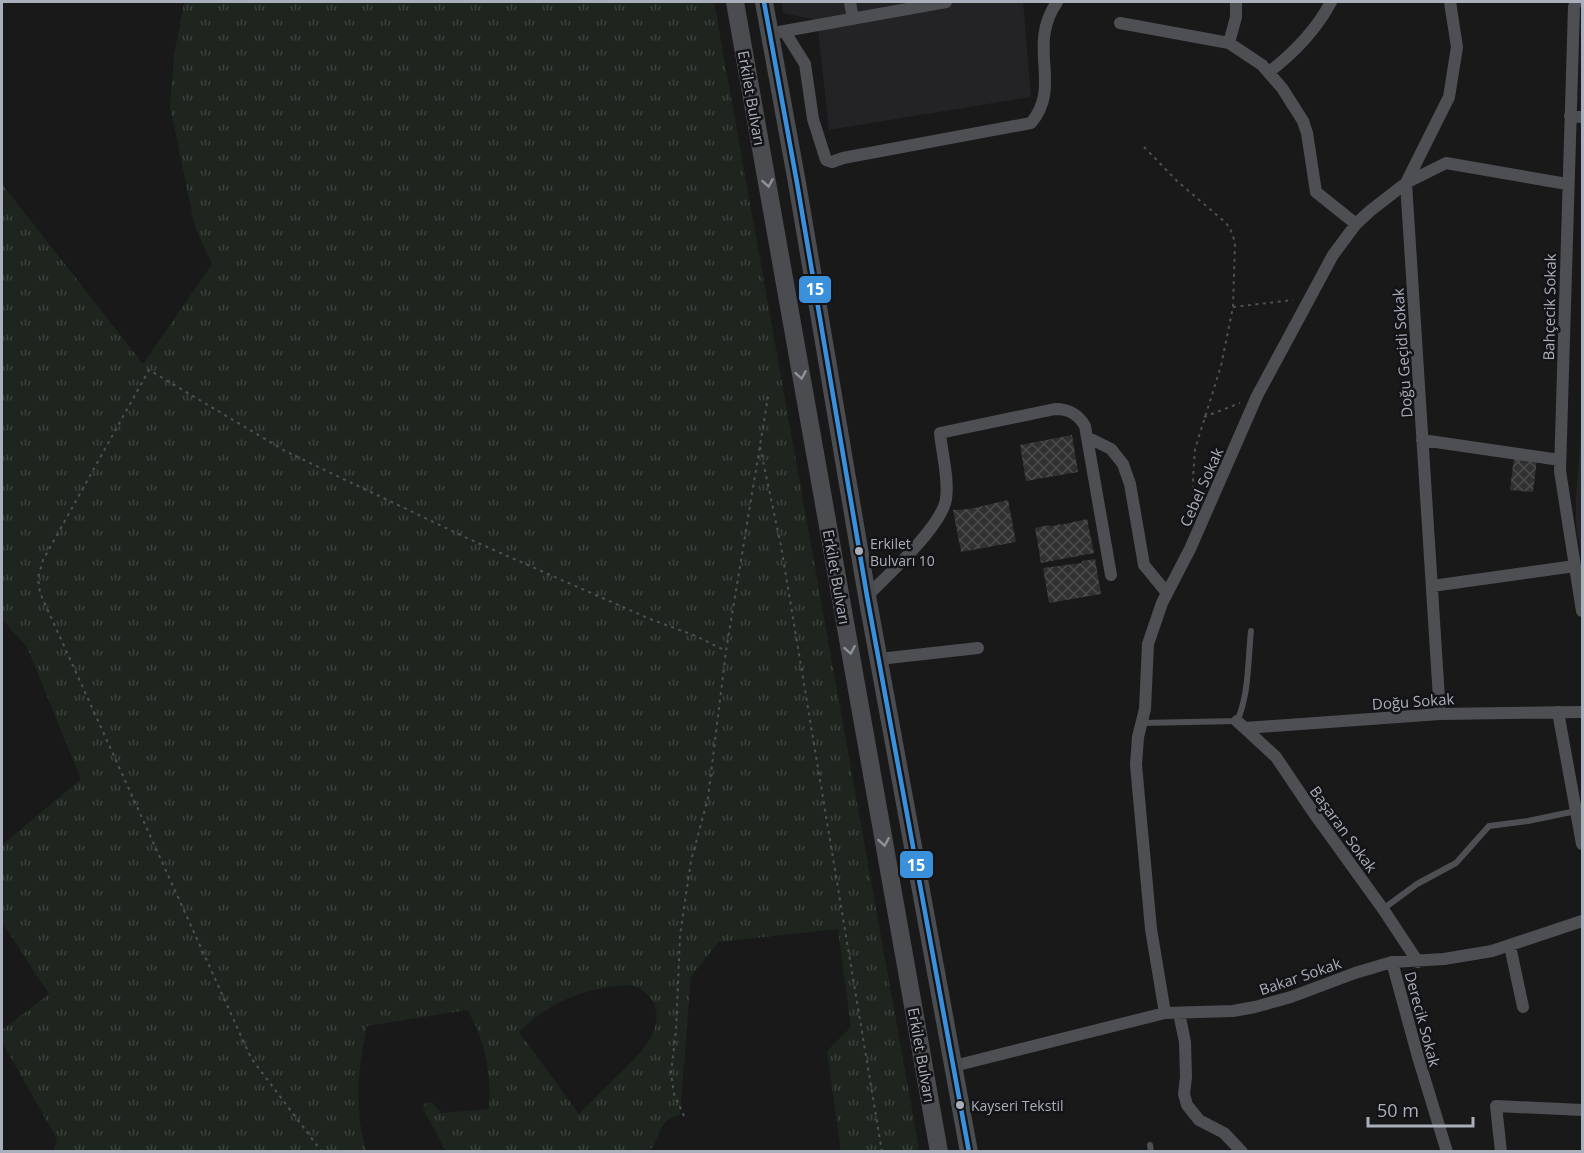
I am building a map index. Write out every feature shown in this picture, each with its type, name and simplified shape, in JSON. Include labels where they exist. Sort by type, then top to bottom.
[{"type":"main road","name":"Erkilet Bulvarı","points":[[735,2],[939,1152]]},
{"type":"main road","name":"Erkilet Bulvarı","points":[[764,2],[777,33],[797,183],[867,596],[969,1152]]},
{"type":"street","points":[[850,2],[853,19]]},
{"type":"street","points":[[777,33],[946,2]]},
{"type":"street","points":[[777,33],[805,64],[813,119],[826,160],[832,162],[843,158],[1032,123],[1040,111],[1046,94],[1042,39],[1047,19],[1057,2]]},
{"type":"street","points":[[1229,43],[1236,17],[1236,2]]},
{"type":"street","points":[[1269,72],[1297,48],[1323,16],[1331,2]]},
{"type":"street","points":[[1406,183],[1449,97],[1457,47],[1450,2]]},
{"type":"street","name":"Bahçecik Sokak","points":[[1576,2],[1574,8],[1576,116],[1567,184],[1560,471],[1582,612]]},
{"type":"street","points":[[1120,23],[1229,43],[1262,65],[1289,97],[1303,121],[1316,192],[1356,224]]},
{"type":"street","name":"Cebel Sokak","points":[[1165,1013],[1151,929],[1136,765],[1140,723],[1145,709],[1148,644],[1167,592],[1196,536],[1257,396],[1333,255],[1356,224],[1387,196],[1406,183],[1446,163],[1567,184]]},
{"type":"street","name":"Doğu Geçidi Sokak","points":[[1406,183],[1440,714]]},
{"type":"street","points":[[867,596],[933,527],[943,509],[946,483],[939,434],[1060,409],[1070,411],[1082,420],[1085,426],[1111,575]]},
{"type":"street","points":[[1087,437],[1111,449],[1123,464],[1130,484],[1144,565],[1167,592]]},
{"type":"street","points":[[1422,440],[1560,460]]},
{"type":"street","points":[[1432,586],[1575,566]]},
{"type":"street","points":[[879,659],[978,648]]},
{"type":"street","points":[[1558,712],[1582,844]]},
{"type":"street","name":"Doğu Sokak","points":[[1241,725],[1440,714],[1582,712]]},
{"type":"street","name":"Başaran Sokak","points":[[1241,725],[1276,757],[1418,962]]},
{"type":"street","name":"Bakar Sokak","points":[[954,1066],[1165,1013],[1233,1011],[1255,1007],[1392,962],[1418,962],[1469,956],[1510,946],[1582,921]]},
{"type":"street","points":[[1510,946],[1523,1007]]},
{"type":"street","name":"Derecik Sokak","points":[[1392,962],[1447,1152]]},
{"type":"street","points":[[1179,1013],[1185,1042],[1184,1094],[1187,1106],[1199,1120],[1224,1133],[1242,1152]]},
{"type":"street","points":[[1501,1152],[1496,1106],[1582,1110]]},
{"type":"lane","points":[[1140,723],[1241,725],[1251,631]]},
{"type":"lane","points":[[1383,909],[1417,884],[1456,863],[1489,826],[1576,811]]},
{"type":"path","points":[[1144,147],[1177,181],[1230,228],[1235,242],[1233,307],[1221,366],[1204,417],[1193,464],[1196,536]]},
{"type":"path","points":[[1233,307],[1309,299]]},
{"type":"path","points":[[322,1152],[251,1058],[40,593],[38,578],[43,560],[149,370],[287,452],[469,539],[726,651]]},
{"type":"path","points":[[1204,417],[1257,396]]},
{"type":"path","points":[[684,1116],[674,1094],[671,1073],[676,1031],[680,934],[691,861],[708,798],[726,651],[768,398]]},
{"type":"path","points":[[760,444],[785,567],[882,1152]]},
{"type":"shaded area","points":[[782,2],[1023,2],[1031,97],[829,130],[817,20],[783,13]]},
{"type":"shaded area","points":[[1582,417],[1582,559],[1576,526],[1576,496]]},
{"type":"green space","points":[[184,2],[714,2],[919,1149],[908,1152],[841,1151],[827,1051],[851,1027],[838,929],[719,942],[691,976],[680,1115],[671,1118],[662,1126],[649,1151],[446,1151],[423,1109],[425,1103],[431,1102],[442,1113],[489,1109],[486,1058],[479,1033],[467,1010],[367,1026],[361,1057],[359,1088],[360,1120],[366,1151],[53,1151],[57,1139],[2,1042],[2,1030],[49,994],[2,922],[2,845],[81,779],[27,647],[2,619],[2,184],[143,364],[212,264],[195,227],[170,106],[174,56]],"holes":[[[629,985],[644,991],[652,1000],[656,1012],[656,1023],[652,1034],[638,1055],[579,1114],[519,1032],[542,1013],[568,999],[595,990]]]},
{"type":"building","points":[[1072,435],[1078,472],[1026,481],[1020,445]]},
{"type":"building","points":[[1514,457],[1537,459],[1533,492],[1510,490]]},
{"type":"building","points":[[1008,500],[1016,542],[961,552],[953,510],[970,509]]},
{"type":"building","points":[[1087,519],[1094,553],[1041,563],[1035,528]]},
{"type":"building","points":[[1095,559],[1101,594],[1049,603],[1043,568]]},
{"type":"transit line","name":"15","points":[[764,2],[867,596],[969,1152]]},
{"type":"place","name":"Erkilet Bulvarı 10","points":[[859,551]]},
{"type":"place","name":"Kayseri Tekstil","points":[[960,1105]]}]
